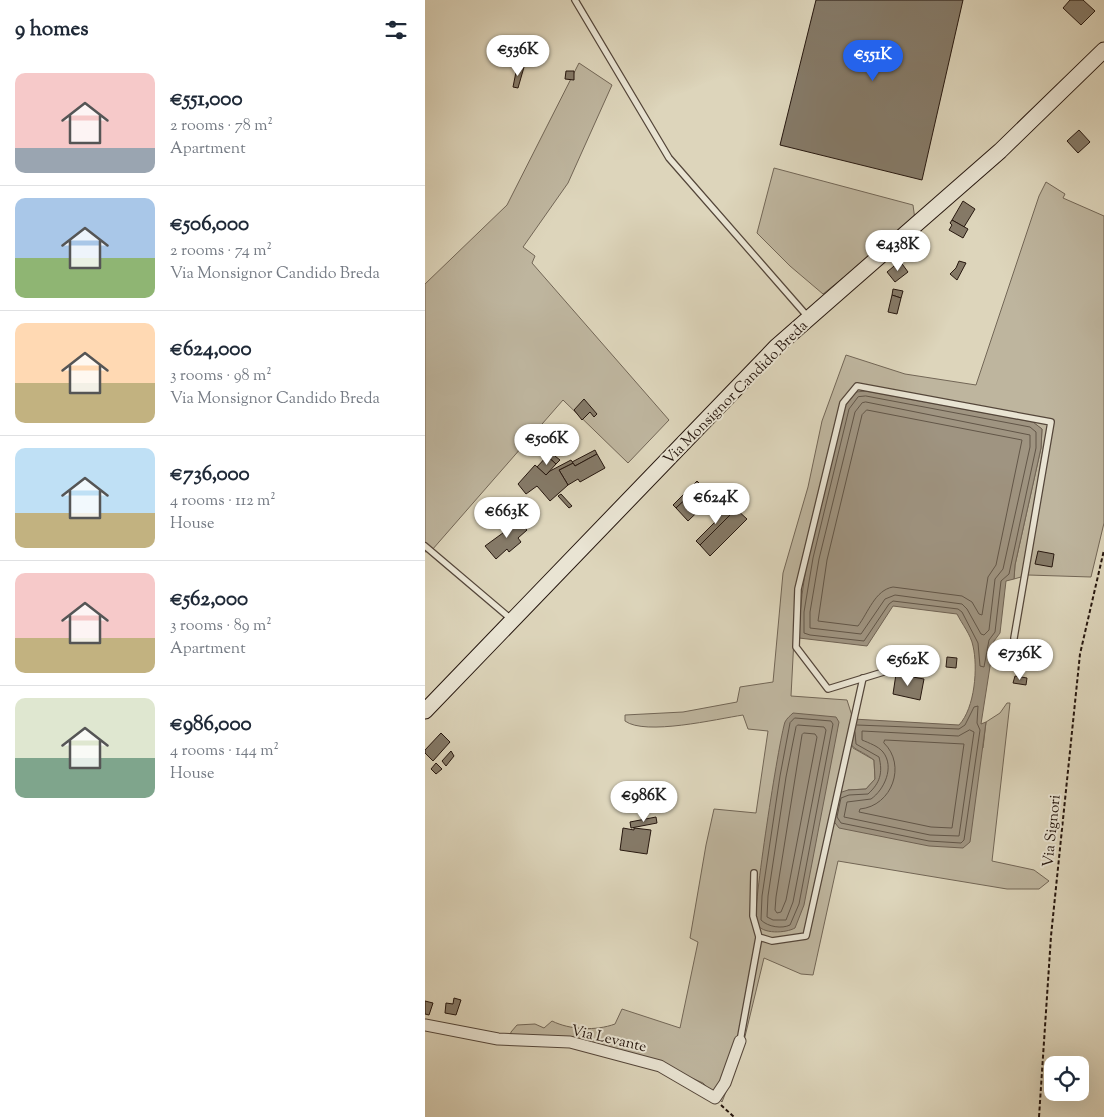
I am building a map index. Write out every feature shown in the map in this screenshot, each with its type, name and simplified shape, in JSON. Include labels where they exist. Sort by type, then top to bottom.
[{"type":"main road","name":"Via Monsignor Candido Breda","points":[[425,710],[513,621],[775,347],[1001,151],[1104,50]]},
{"type":"street","name":"Via Levante","points":[[425,1024],[498,1039],[570,1042],[660,1066],[715,1098]]},
{"type":"street","points":[[715,1098],[725,1082],[740,1041]]},
{"type":"lane","points":[[575,0],[669,158],[809,318]]},
{"type":"lane","points":[[903,666],[828,689],[797,647],[801,579],[843,403],[857,386],[1051,422],[1014,638]]},
{"type":"lane","points":[[425,546],[513,621]]},
{"type":"lane","points":[[759,937],[772,941],[806,936],[863,678]]},
{"type":"lane","points":[[740,1041],[759,937],[753,916],[754,873]]},
{"type":"path","name":"Via Signori","points":[[1039,1117],[1051,936],[1080,654],[1104,550]]},
{"type":"path","points":[[715,1098],[734,1117]]},
{"type":"shaded area","points":[[579,63],[612,85],[568,183],[523,247],[535,256],[532,263],[669,420],[628,463],[563,400],[432,550],[425,552],[425,284],[507,205]]},
{"type":"shaded area","points":[[774,168],[913,205],[915,220],[823,294],[790,266],[757,233]]},
{"type":"shaded area","points":[[1046,182],[1065,194],[1063,198],[1104,216],[1104,523],[1091,577],[1028,575],[1014,579],[1015,565],[1041,448],[1042,429],[1032,422],[866,391],[794,638],[791,696],[847,700],[853,719],[853,748],[874,760],[875,779],[866,789],[848,790],[832,819],[983,748],[986,722],[1000,713],[1007,703],[1010,703],[992,861],[1034,870],[1049,881],[1039,889],[1007,889],[838,861],[813,975],[801,974],[764,958],[741,1053],[722,1102],[703,1083],[642,1056],[510,1038],[511,1032],[517,1025],[535,1024],[544,1028],[552,1021],[575,1028],[600,1028],[608,1026],[615,1024],[622,1009],[680,1028],[698,942],[690,938],[714,809],[756,813],[768,731],[748,729],[743,715],[700,723],[648,727],[625,721],[625,715],[683,712],[737,702],[740,687],[773,682],[783,573],[808,487],[822,421],[846,355],[905,374],[976,385],[1039,196]]},
{"type":"water","points":[[866,391],[1033,422],[1042,429],[1041,448],[1015,565],[1014,579],[1006,581],[1000,633],[994,641],[981,724],[986,722],[970,842],[963,848],[929,846],[839,828],[832,819],[836,794],[848,790],[866,789],[875,779],[874,760],[852,746],[853,719],[959,725],[969,708],[975,676],[972,642],[957,614],[893,606],[867,646],[799,638],[804,580],[809,551],[845,406],[856,392]]},
{"type":"water","points":[[793,713],[836,717],[839,722],[804,905],[795,928],[774,932],[763,930],[759,927],[756,923],[756,912],[777,759],[785,722]]},
{"type":"building","points":[[816,0],[963,0],[922,180],[780,145]]},
{"type":"building","points":[[1070,0],[1083,0],[1095,11],[1081,25],[1063,8]]},
{"type":"building","points":[[517,67],[524,67],[518,88],[513,87]]},
{"type":"building","points":[[566,71],[574,71],[574,80],[565,79]]},
{"type":"building","points":[[1079,130],[1090,142],[1078,153],[1067,141]]},
{"type":"building","points":[[963,201],[975,209],[964,227],[952,220]]},
{"type":"building","points":[[952,220],[968,229],[963,238],[949,230]]},
{"type":"building","points":[[900,261],[908,272],[895,282],[887,272]]},
{"type":"building","points":[[959,261],[966,263],[957,280],[950,274],[956,268]]},
{"type":"building","points":[[893,289],[903,291],[901,298],[892,295]]},
{"type":"building","points":[[892,295],[901,298],[897,314],[888,312]]},
{"type":"building","points":[[584,399],[597,414],[594,417],[590,412],[582,420],[574,410]]},
{"type":"building","points":[[595,450],[597,454],[575,466],[572,462]]},
{"type":"building","points":[[550,452],[560,460],[556,464],[547,456]]},
{"type":"building","points":[[597,454],[605,468],[580,482],[578,479],[568,485],[559,470],[573,463],[575,466]]},
{"type":"building","points":[[547,456],[556,464],[546,475],[537,467]]},
{"type":"building","points":[[571,460],[573,463],[559,470],[568,485],[550,501],[537,486],[526,494],[518,484],[535,465],[546,475]]},
{"type":"building","points":[[697,481],[701,485],[676,508],[673,505]]},
{"type":"building","points":[[701,485],[713,497],[688,521],[676,508]]},
{"type":"building","points":[[561,494],[572,506],[569,508],[558,496]]},
{"type":"building","points":[[732,505],[736,509],[700,545],[696,541]]},
{"type":"building","points":[[736,509],[747,519],[710,556],[700,545]]},
{"type":"building","points":[[516,517],[527,530],[518,538],[521,542],[509,552],[507,549],[496,559],[485,546],[507,530],[504,527]]},
{"type":"building","points":[[1038,551],[1054,554],[1052,567],[1035,564]]},
{"type":"building","points":[[947,657],[957,658],[956,668],[946,667]]},
{"type":"building","points":[[896,674],[924,679],[920,700],[893,694]]},
{"type":"building","points":[[1015,676],[1027,678],[1026,685],[1013,683]]},
{"type":"building","points":[[441,733],[450,742],[433,761],[425,753],[425,750]]},
{"type":"building","points":[[451,751],[454,756],[446,766],[442,761]]},
{"type":"building","points":[[436,763],[442,769],[436,774],[431,769]]},
{"type":"building","points":[[656,817],[657,823],[631,828],[630,822]]},
{"type":"building","points":[[623,828],[651,830],[647,854],[620,850]]},
{"type":"building","points":[[454,998],[461,1000],[456,1015],[445,1013],[446,1003],[453,1004]]},
{"type":"building","points":[[425,1001],[433,1003],[429,1015],[425,1014]]}]
